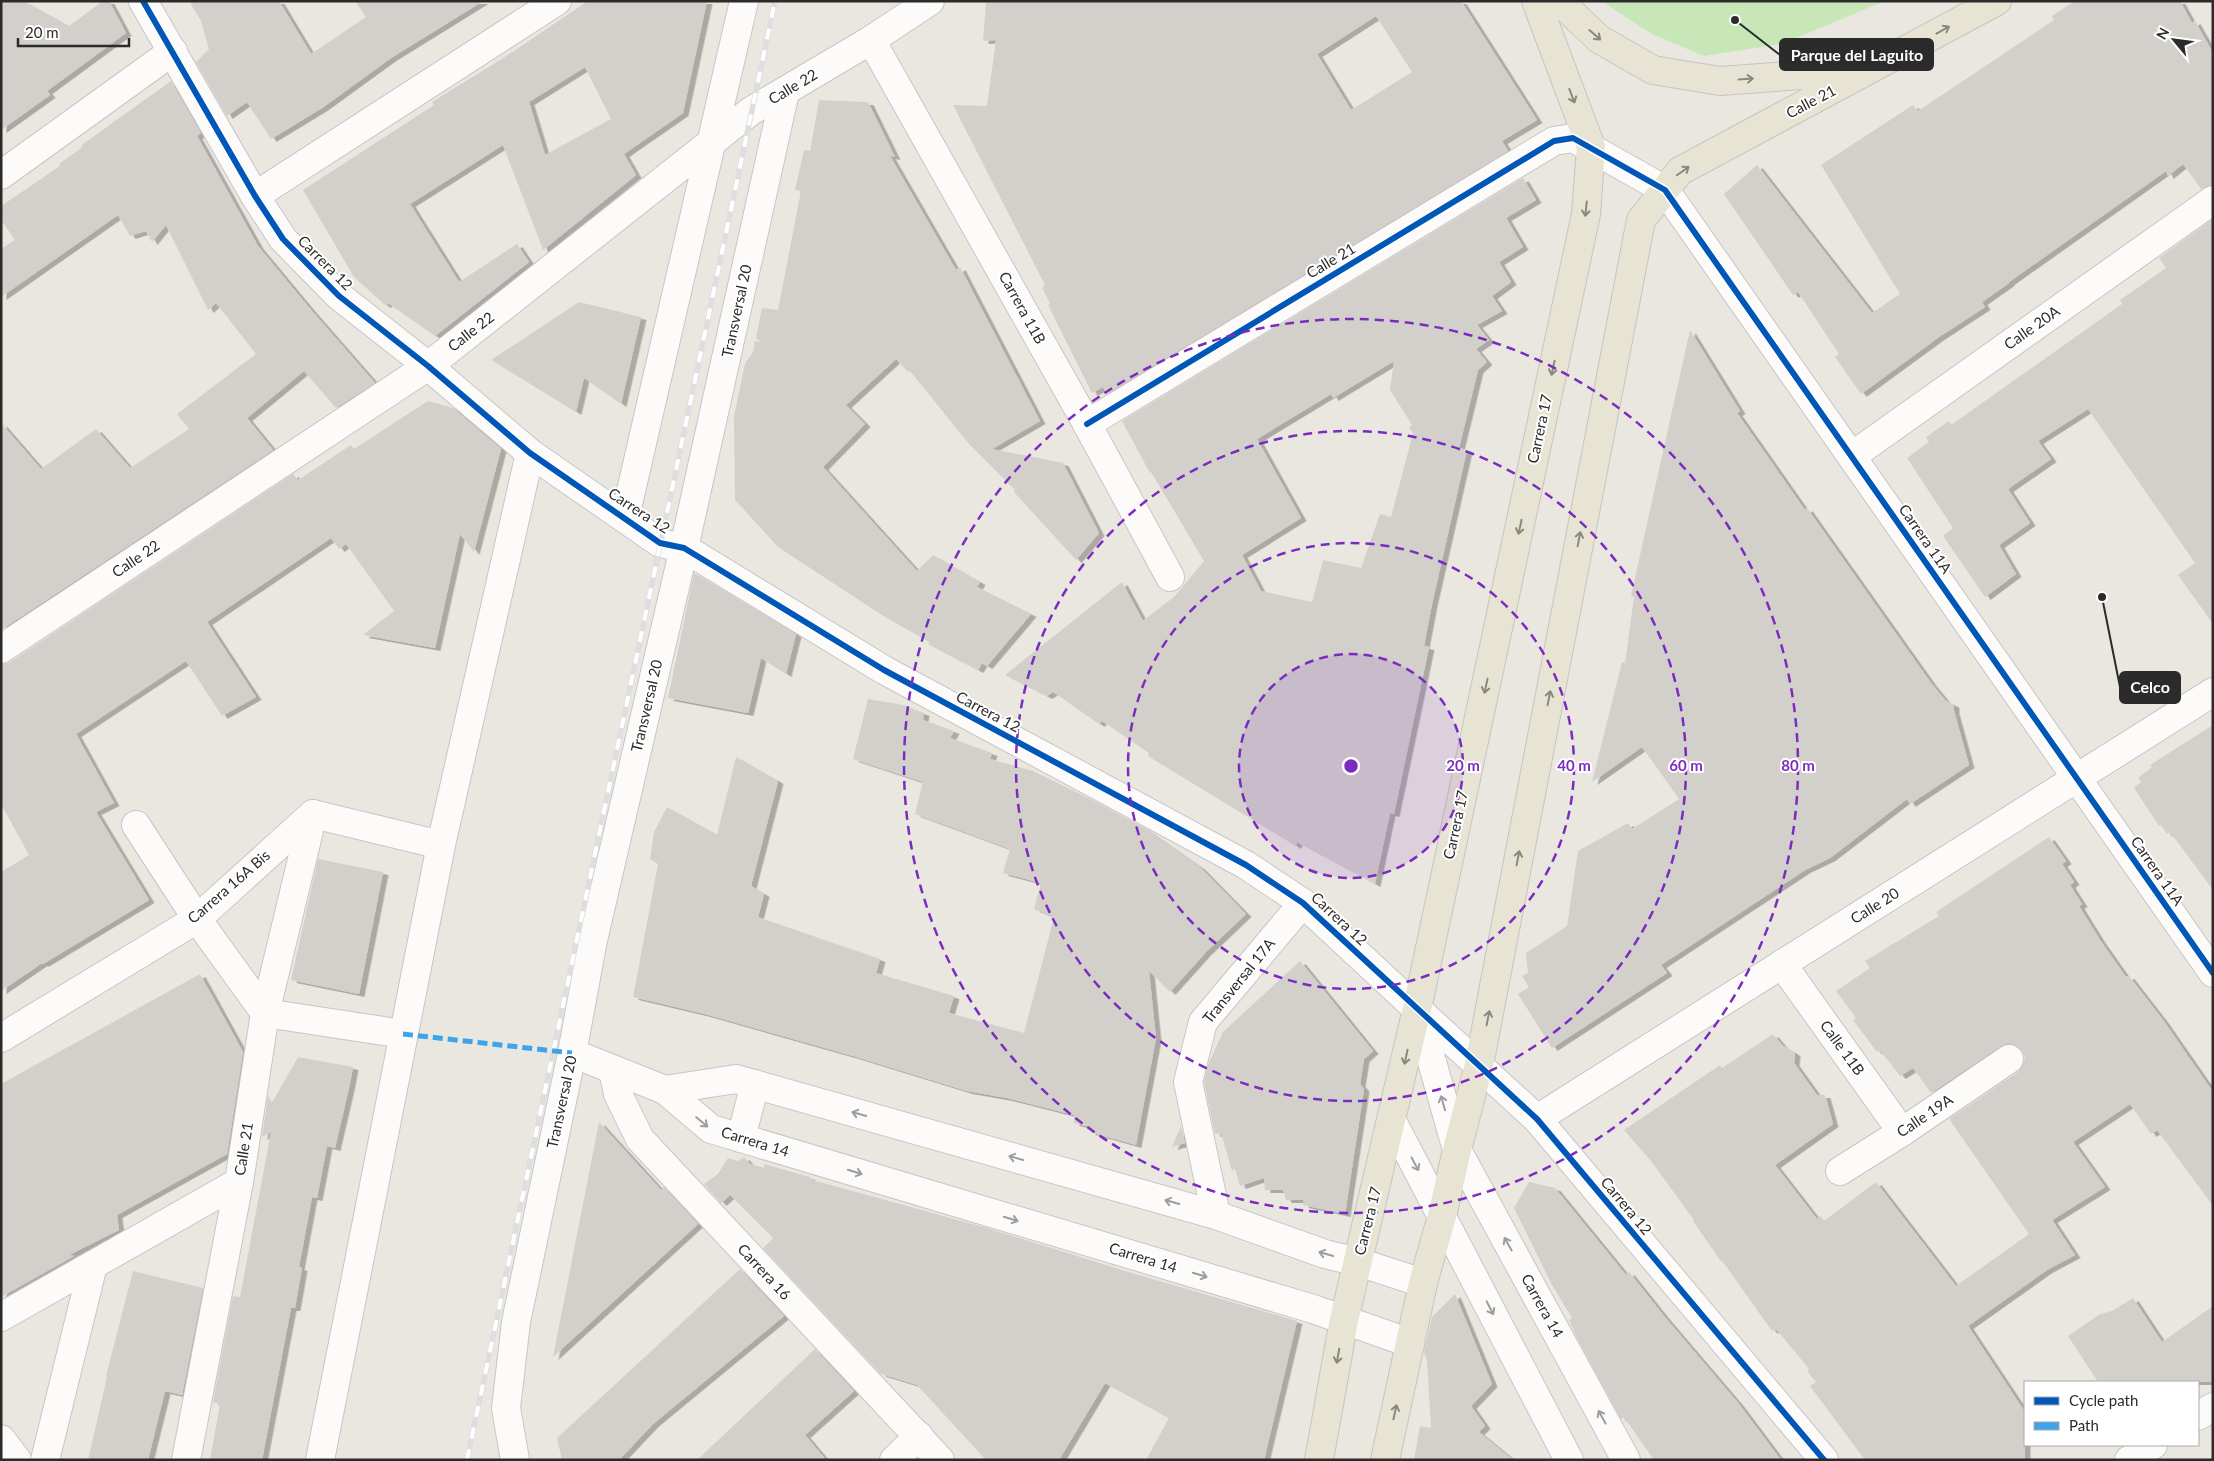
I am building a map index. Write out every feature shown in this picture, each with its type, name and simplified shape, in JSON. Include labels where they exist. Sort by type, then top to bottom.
[{"type":"main road","points":[[1536,1],[1591,154]]},
{"type":"main road","points":[[1560,1],[1599,39],[1652,70],[1720,81],[1870,70]]},
{"type":"main road","name":"Calle 21","points":[[1478,1066],[1640,220],[1680,171],[1997,1]]},
{"type":"main road","name":"Carrera 17","points":[[1319,1460],[1344,1320],[1392,1121],[1586,214],[1591,154]]},
{"type":"main road","points":[[1385,1460],[1423,1284],[1442,1216],[1478,1066]]},
{"type":"street","name":"Carrera 12","points":[[143,1],[255,196],[283,239],[339,296],[428,366],[530,453],[660,543],[684,548],[884,670],[1246,864],[1303,903],[1537,1119],[1824,1460]]},
{"type":"street","points":[[255,196],[557,1]]},
{"type":"street","points":[[624,517],[713,142],[744,1]]},
{"type":"street","name":"Calle 22","points":[[1,649],[428,366],[751,112],[871,40],[930,1]]},
{"type":"street","name":"Carrera 11B","points":[[871,40],[1087,424],[1170,577]]},
{"type":"street","points":[[1,175],[173,51]]},
{"type":"street","name":"Transversal 20","points":[[515,1460],[506,1408],[516,1322],[572,1053],[593,940],[684,548],[785,92]]},
{"type":"street","name":"Calle 21","points":[[1087,424],[1554,141],[1573,138],[1591,154]]},
{"type":"street","name":"Carrera 11A","points":[[1591,154],[1665,190],[2213,973]]},
{"type":"street","name":"Calle 20A","points":[[1852,456],[2213,200]]},
{"type":"street","points":[[320,1460],[441,846],[530,453]]},
{"type":"street","name":"Calle 20","points":[[1537,1119],[2213,692]]},
{"type":"street","points":[[312,814],[441,846]]},
{"type":"street","name":"Calle 21","points":[[1,1317],[239,1182],[265,1013],[312,814]]},
{"type":"street","name":"Carrera 16A Bis","points":[[1,1038],[197,918],[312,814]]},
{"type":"street","points":[[136,825],[197,918],[265,1013],[403,1034]]},
{"type":"street","name":"Transversal 17A","points":[[1216,1215],[1188,1082],[1197,1043],[1203,1022],[1303,903]]},
{"type":"street","name":"Calle 11B","points":[[1782,964],[1902,1132]]},
{"type":"street","name":"Carrera 14","points":[[1416,1009],[1457,1150],[1626,1460]]},
{"type":"street","points":[[572,1053],[665,1090],[736,1079],[755,1084],[1216,1215],[1325,1254],[1358,1262],[1423,1284]]},
{"type":"street","name":"Calle 19A","points":[[1840,1171],[1902,1132],[2009,1059]]},
{"type":"street","name":"Carrera 16","points":[[613,1070],[618,1094],[640,1139],[940,1460]]},
{"type":"street","points":[[741,1138],[755,1084]]},
{"type":"street","name":"Carrera 14","points":[[665,1090],[711,1129],[1303,1306],[1410,1343]]},
{"type":"street","points":[[1392,1121],[1569,1460]]},
{"type":"street","points":[[186,1460],[239,1182]]},
{"type":"street","points":[[45,1460],[93,1265]]},
{"type":"street","points":[[2199,1415],[2213,1407]]},
{"type":"street","points":[[894,1460],[919,1436]]},
{"type":"street","points":[[1,1438],[17,1460]]},
{"type":"street","points":[[2129,1460],[2151,1446]]},
{"type":"green space","points":[[1601,1],[1885,1],[1782,44],[1704,56],[1652,34]]},
{"type":"building","points":[[1,1],[24,1],[69,26],[103,1],[109,1],[126,33],[47,91],[50,95],[1,130]]},
{"type":"building","points":[[189,1],[279,1],[311,54],[366,17],[355,1],[483,1],[391,58],[322,108],[271,139],[247,102],[227,116],[196,62],[209,49],[201,21]]},
{"type":"building","points":[[588,1],[707,1],[683,113],[624,154],[636,175],[543,250],[503,145],[410,204],[459,282],[517,244],[529,262],[435,336],[388,303],[385,305],[354,277],[303,190],[434,105],[432,102],[508,55]],"holes":[[[585,67],[611,119],[545,155],[529,102]]]},
{"type":"building","points":[[986,1],[1461,1],[1537,120],[1502,141],[1508,151],[1107,394],[1103,387],[1092,393],[1048,305],[1050,304],[1042,287],[1045,285],[953,105],[987,106],[996,40],[983,41]],"holes":[[[1376,16],[1412,72],[1351,110],[1317,54]]]},
{"type":"building","points":[[2075,1],[2180,1],[2192,23],[2195,21],[2213,53],[2213,185],[2201,189],[2183,164],[2168,176],[2166,171],[2009,282],[1982,302],[1985,307],[1939,337],[1861,394],[1835,357],[1839,354],[1798,292],[1793,295],[1724,194],[1757,165],[1872,313],[1900,294],[1821,165],[1913,105],[1918,111],[2054,20],[2052,16]]},
{"type":"building","points":[[171,81],[201,133],[197,136],[258,246],[375,383],[336,408],[304,371],[247,418],[273,450],[1,630],[1,423],[41,469],[96,429],[130,468],[189,429],[177,414],[256,354],[216,303],[208,310],[166,225],[152,242],[146,231],[130,236],[118,215],[1,297],[1,249],[15,240],[1,220],[1,206],[60,166],[59,164],[81,148],[83,144]]},
{"type":"building","points":[[819,100],[868,102],[895,157],[890,156],[956,270],[960,267],[1040,421],[992,449],[1063,463],[1099,533],[1076,560],[1014,492],[1015,490],[969,444],[910,371],[908,372],[896,359],[846,405],[865,424],[823,467],[917,571],[933,555],[980,582],[977,587],[1031,614],[987,666],[982,663],[978,670],[928,644],[930,642],[885,617],[778,547],[735,500],[734,416],[745,364],[753,352],[755,341],[762,342],[756,338],[762,308],[778,310],[801,191],[795,190],[804,150],[810,151]]},
{"type":"building","points":[[1523,178],[1536,200],[1506,218],[1523,247],[1499,262],[1511,282],[1492,296],[1502,311],[1477,325],[1489,340],[1476,349],[1487,362],[1478,370],[1459,448],[1467,450],[1432,604],[1424,646],[1429,647],[1394,814],[1390,813],[1375,884],[1297,842],[1296,846],[1148,756],[1149,753],[1102,721],[1099,724],[1053,692],[1047,696],[1005,675],[1122,582],[1143,621],[1175,596],[1204,561],[1150,473],[1122,421]],"holes":[[[1394,361],[1390,390],[1412,425],[1409,428],[1413,433],[1391,517],[1380,514],[1361,568],[1323,560],[1312,602],[1261,591],[1242,555],[1301,518],[1257,439],[1331,394],[1333,398]]]},
{"type":"building","points":[[2213,219],[2213,624],[2178,575],[2195,563],[2088,409],[2038,441],[2051,459],[2008,489],[2030,523],[1999,545],[2016,574],[1985,597],[1943,536],[1953,528],[1907,458],[1929,442],[1926,437],[1949,421],[1951,425],[2122,304],[2120,300],[2166,268],[2159,258]]},
{"type":"building","points":[[579,302],[641,317],[621,404],[584,378],[576,412],[491,360]]},
{"type":"building","points":[[1690,330],[1740,411],[1737,413],[1805,510],[1807,508],[1931,683],[1945,700],[1954,705],[1969,765],[1910,804],[1907,799],[1830,858],[1805,870],[1661,965],[1667,973],[1552,1048],[1518,994],[1529,987],[1522,976],[1528,973],[1526,953],[1567,926],[1578,851],[1628,823],[1632,829],[1679,799],[1642,747],[1592,782],[1622,662],[1625,663],[1634,597],[1631,596]]},
{"type":"building","points":[[428,401],[453,408],[501,449],[474,552],[460,534],[435,648],[363,635],[394,611],[346,544],[339,549],[331,538],[207,622],[256,697],[222,716],[186,661],[76,734],[114,803],[96,812],[149,900],[42,963],[1,991],[1,872],[29,855],[1,804],[1,665],[10,662],[293,474],[298,480],[351,445],[354,449]]},
{"type":"building","points":[[694,573],[796,634],[786,674],[761,658],[748,713],[668,698]]},
{"type":"building","points":[[868,699],[903,705],[924,713],[923,720],[954,731],[950,738],[992,753],[990,759],[1033,771],[1144,828],[1200,867],[1246,914],[1206,952],[1170,992],[1149,971],[1156,1038],[1136,1145],[1090,1132],[1091,1127],[1074,1123],[1074,1115],[1007,1098],[967,1091],[705,1014],[633,997],[658,864],[650,859],[654,832],[667,807],[717,835],[736,757],[778,781],[751,886],[764,894],[758,917],[880,959],[876,973],[954,996],[949,1013],[1024,1033],[1054,917],[1034,909],[1041,883],[1003,873],[1010,849],[915,814],[923,782],[853,759]]},
{"type":"building","points":[[2213,725],[2213,890],[2170,832],[2167,834],[2161,825],[2159,826],[2134,788],[2141,782],[2138,778],[2152,767],[2150,765]]},
{"type":"building","points":[[2049,837],[2066,861],[2062,864],[2074,882],[2070,885],[2082,904],[2079,906],[2100,940],[2126,977],[2129,976],[2163,1020],[2213,1092],[2213,1206],[2157,1130],[2151,1134],[2130,1104],[2073,1142],[2105,1187],[2052,1220],[2075,1255],[2047,1270],[1968,1326],[2024,1410],[2025,1460],[1865,1460],[1810,1386],[1816,1382],[1807,1371],[1809,1369],[1776,1329],[1772,1331],[1651,1161],[1624,1130],[1720,1065],[1722,1068],[1773,1034],[1782,1045],[1795,1053],[1794,1063],[1817,1095],[1825,1095],[1833,1124],[1775,1165],[1817,1219],[1821,1216],[1824,1221],[1876,1182],[1956,1286],[2029,1234],[1949,1119],[2018,1072],[2025,1058],[2022,1051],[2015,1045],[2008,1043],[1931,1093],[1913,1068],[1900,1076],[1880,1050],[1877,1052],[1853,1020],[1856,1018],[1836,991],[1870,968],[1865,961],[1939,916],[1936,912]]},
{"type":"building","points":[[318,859],[383,872],[359,994],[291,980]]},
{"type":"building","points":[[1300,961],[1373,1051],[1364,1059],[1360,1084],[1364,1089],[1345,1214],[1303,1205],[1304,1200],[1286,1200],[1283,1190],[1265,1190],[1264,1178],[1240,1186],[1235,1169],[1232,1171],[1221,1133],[1215,1134],[1204,1082],[1208,1065],[1223,1032]]},
{"type":"building","points":[[200,974],[243,1052],[227,1154],[117,1215],[119,1230],[69,1255],[74,1256],[1,1297],[1,1084]]},
{"type":"building","points":[[298,1057],[353,1067],[349,1088],[335,1148],[327,1146],[317,1198],[312,1197],[299,1267],[302,1268],[295,1308],[291,1308],[262,1460],[210,1460],[220,1404],[213,1402],[233,1296],[240,1297],[271,1132],[262,1137],[268,1096],[272,1103]]},
{"type":"building","points":[[599,1122],[661,1190],[664,1187],[698,1224],[553,1357]]},
{"type":"building","points":[[1181,1126],[1185,1143],[1172,1147]]},
{"type":"building","points":[[744,1157],[750,1164],[764,1168],[764,1164],[810,1177],[809,1179],[987,1228],[1125,1271],[1297,1321],[1264,1460],[1146,1460],[1169,1418],[1105,1383],[1059,1460],[986,1460],[917,1385],[881,1374],[763,1248],[773,1238],[730,1195],[721,1203],[704,1184],[718,1174],[728,1158],[738,1161]]},
{"type":"building","points":[[1529,1182],[1555,1188],[1626,1275],[1629,1272],[1739,1404],[1781,1460],[1654,1460],[1624,1417],[1621,1419],[1577,1338],[1569,1320],[1572,1318],[1552,1285],[1514,1208]]},
{"type":"building","points":[[740,1269],[784,1316],[653,1424],[619,1460],[562,1460],[557,1438]]},
{"type":"building","points":[[133,1271],[203,1288],[182,1395],[165,1391],[148,1460],[88,1460],[106,1376]]},
{"type":"building","points":[[1455,1294],[1492,1384],[1471,1406],[1485,1426],[1479,1432],[1513,1460],[1414,1460],[1420,1426],[1431,1428],[1427,1360],[1424,1352],[1432,1317]]},
{"type":"building","points":[[2133,1298],[2162,1342],[2213,1306],[2213,1382],[2097,1381],[2068,1336],[2100,1314],[2112,1311]]},
{"type":"building","points":[[815,1349],[854,1391],[805,1435],[826,1460],[697,1460]]},
{"type":"railway","points":[[467,1460],[775,1]]},
{"type":"marked path","points":[[403,1034],[572,1053]]},
{"type":"cycle path","points":[[143,1],[255,196],[283,239],[339,296],[428,366],[530,453],[660,543],[684,548],[884,670],[1246,865],[1303,903],[1537,1119],[1824,1460]]},
{"type":"cycle path","points":[[1087,424],[1554,141],[1573,138],[1665,190],[2213,973]]},
{"type":"place","name":"Parque del Laguito","points":[[1735,20]]},
{"type":"place","name":"Celco","points":[[2102,597]]}]
